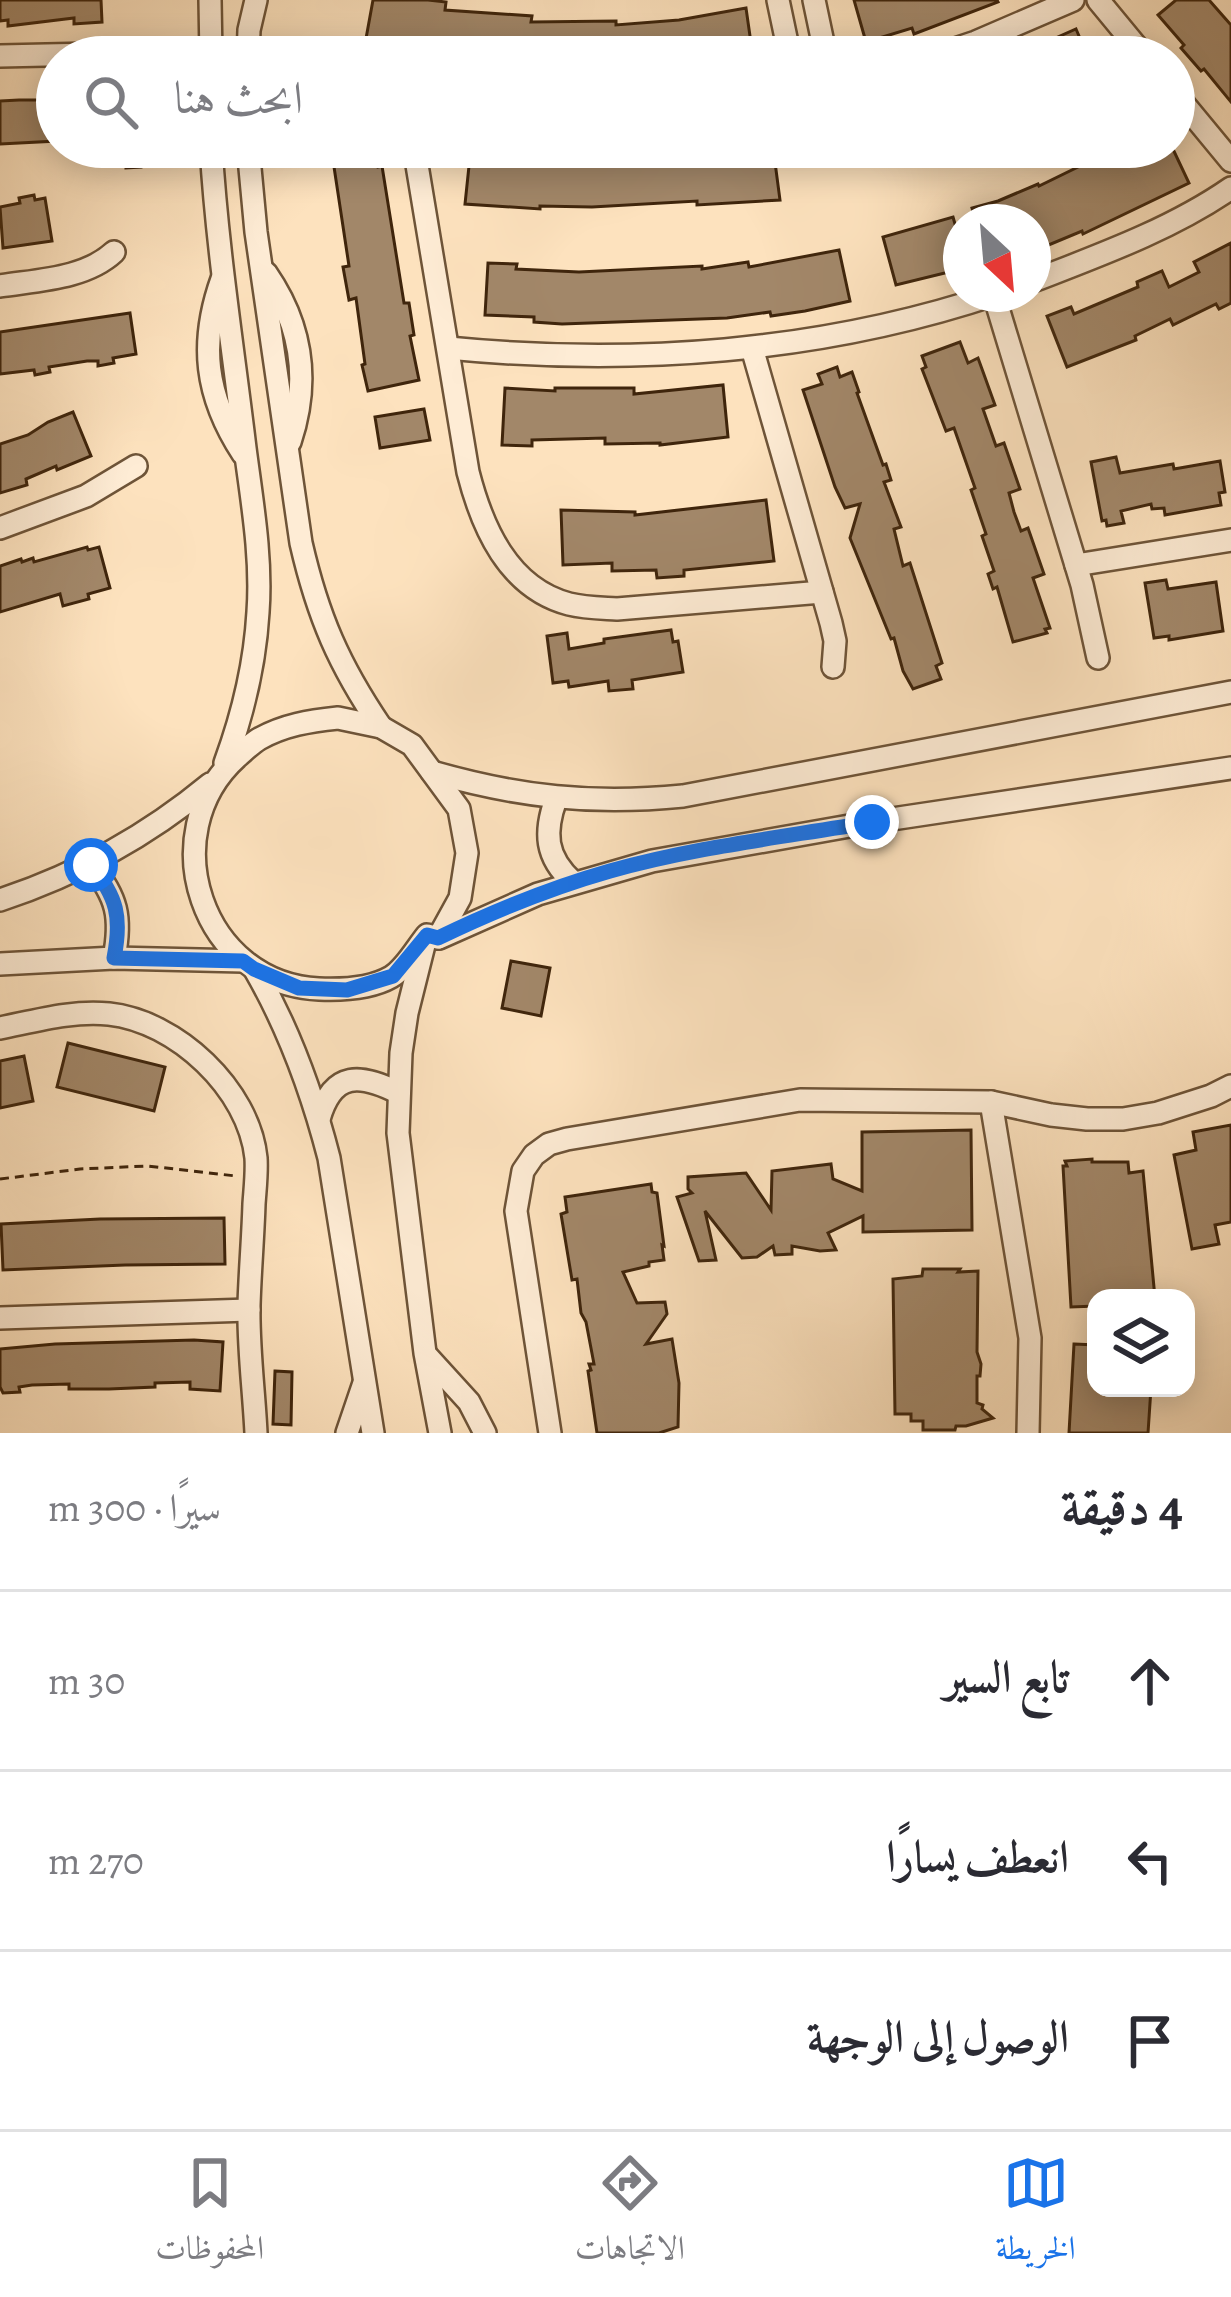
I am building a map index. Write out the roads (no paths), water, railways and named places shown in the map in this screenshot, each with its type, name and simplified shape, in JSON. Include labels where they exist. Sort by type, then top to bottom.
[{"type":"street","points":[[210,0],[211,36]]},
{"type":"street","points":[[251,36],[256,0]]},
{"type":"street","points":[[778,0],[786,36]]},
{"type":"street","points":[[814,0],[822,36]]},
{"type":"street","points":[[990,36],[1073,0]]},
{"type":"street","points":[[1097,0],[1127,36]]},
{"type":"street","points":[[0,56],[36,55]]},
{"type":"street","points":[[1195,117],[1231,161]]},
{"type":"street","points":[[214,168],[258,554],[259,610],[241,718],[198,817],[193,856],[199,896],[216,932],[249,965],[292,1041],[319,1119],[373,1433]]},
{"type":"street","points":[[250,168],[301,544],[312,592],[337,655],[381,728]]},
{"type":"street","points":[[418,168],[468,472],[480,517],[506,560],[532,586],[563,602],[617,609],[822,592]]},
{"type":"street","points":[[1051,274],[1110,251],[1231,188]]},
{"type":"street","points":[[0,286],[85,270],[114,252]]},
{"type":"street","points":[[261,266],[279,293],[300,353],[298,418],[288,448]]},
{"type":"street","points":[[224,272],[208,336],[209,369],[216,401],[247,459]]},
{"type":"street","points":[[227,301],[265,294]]},
{"type":"street","points":[[448,348],[606,356],[752,348],[866,328],[943,308]]},
{"type":"street","points":[[1000,312],[1076,565],[1098,658]]},
{"type":"street","points":[[752,348],[835,641],[833,667]]},
{"type":"street","points":[[242,421],[283,414]]},
{"type":"street","points":[[0,527],[86,496],[136,466]]},
{"type":"street","points":[[1076,565],[1231,540]]},
{"type":"street","points":[[432,772],[556,799],[683,796],[1231,692]]},
{"type":"street","points":[[0,900],[91,865],[162,822],[255,741],[295,723],[338,718],[381,728],[412,745],[459,808],[467,853],[460,898],[433,937],[393,976],[347,990],[299,988],[249,965],[114,958],[0,964]]},
{"type":"street","points":[[440,1433],[425,1353],[398,1133],[407,1013],[433,937],[573,882],[652,860],[1231,769]]},
{"type":"street","points":[[556,799],[548,842],[560,871],[573,882]]},
{"type":"street","points":[[91,865],[107,884],[117,908],[114,958]]},
{"type":"street","points":[[0,1028],[106,1013],[141,1021],[165,1031],[210,1067],[230,1091],[249,1126],[256,1159],[249,1310],[256,1433]]},
{"type":"street","points":[[319,1119],[323,1103],[347,1082],[363,1078],[399,1093]]},
{"type":"street","points":[[550,1433],[516,1210],[523,1171],[549,1144],[800,1100],[991,1102],[1051,1115],[1123,1119],[1176,1107],[1231,1086]]},
{"type":"street","points":[[991,1102],[1030,1338],[1028,1433]]},
{"type":"street","points":[[0,1318],[249,1310]]},
{"type":"street","points":[[425,1353],[469,1402],[485,1433]]},
{"type":"street","points":[[347,1433],[364,1382]]}]
